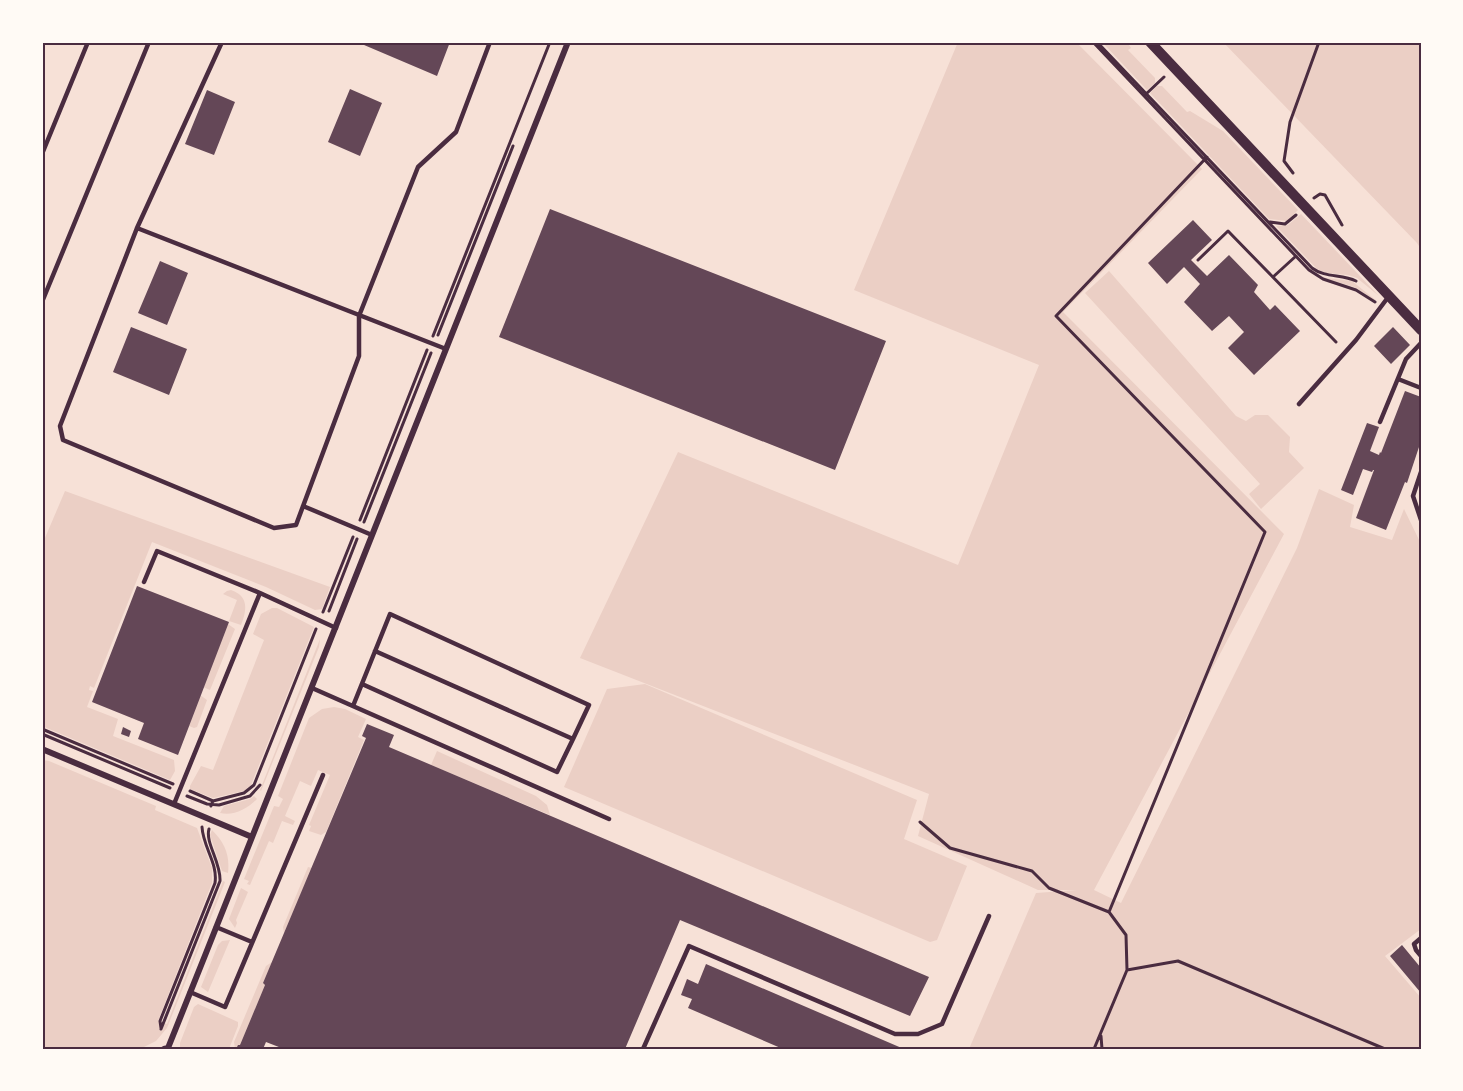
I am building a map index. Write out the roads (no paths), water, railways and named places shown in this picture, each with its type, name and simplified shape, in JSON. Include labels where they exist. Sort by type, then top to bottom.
[{"type":"street","points":[[167,1049],[568,42]]},
{"type":"street","points":[[1150,42],[1384,301],[1421,330]]},
{"type":"street","points":[[42,748],[252,837]]},
{"type":"lane","points":[[42,154],[88,42]]},
{"type":"lane","points":[[42,302],[149,42]]},
{"type":"lane","points":[[222,42],[138,228],[60,426],[63,440],[274,528],[296,525],[359,356],[359,316],[418,167],[456,132],[490,42]]},
{"type":"lane","points":[[138,228],[446,349]]},
{"type":"lane","points":[[1299,404],[1356,340],[1384,301]]},
{"type":"lane","points":[[1380,422],[1406,359],[1421,343]]},
{"type":"lane","points":[[1398,379],[1421,388]]},
{"type":"lane","points":[[1421,472],[1413,496],[1421,520]]},
{"type":"lane","points":[[303,506],[372,535]]},
{"type":"lane","points":[[144,582],[157,551],[260,593],[336,628]]},
{"type":"lane","points":[[174,804],[260,593]]},
{"type":"lane","points":[[353,706],[390,614],[589,705],[557,772],[362,684]]},
{"type":"lane","points":[[375,651],[573,739]]},
{"type":"lane","points":[[312,688],[609,819]]},
{"type":"lane","points":[[190,992],[225,1007],[323,775]]},
{"type":"lane","points":[[643,1049],[689,946],[895,1034],[918,1034],[942,1024],[989,916]]},
{"type":"lane","points":[[216,927],[252,942]]},
{"type":"lane","points":[[1421,938],[1414,944],[1421,956]]}]
